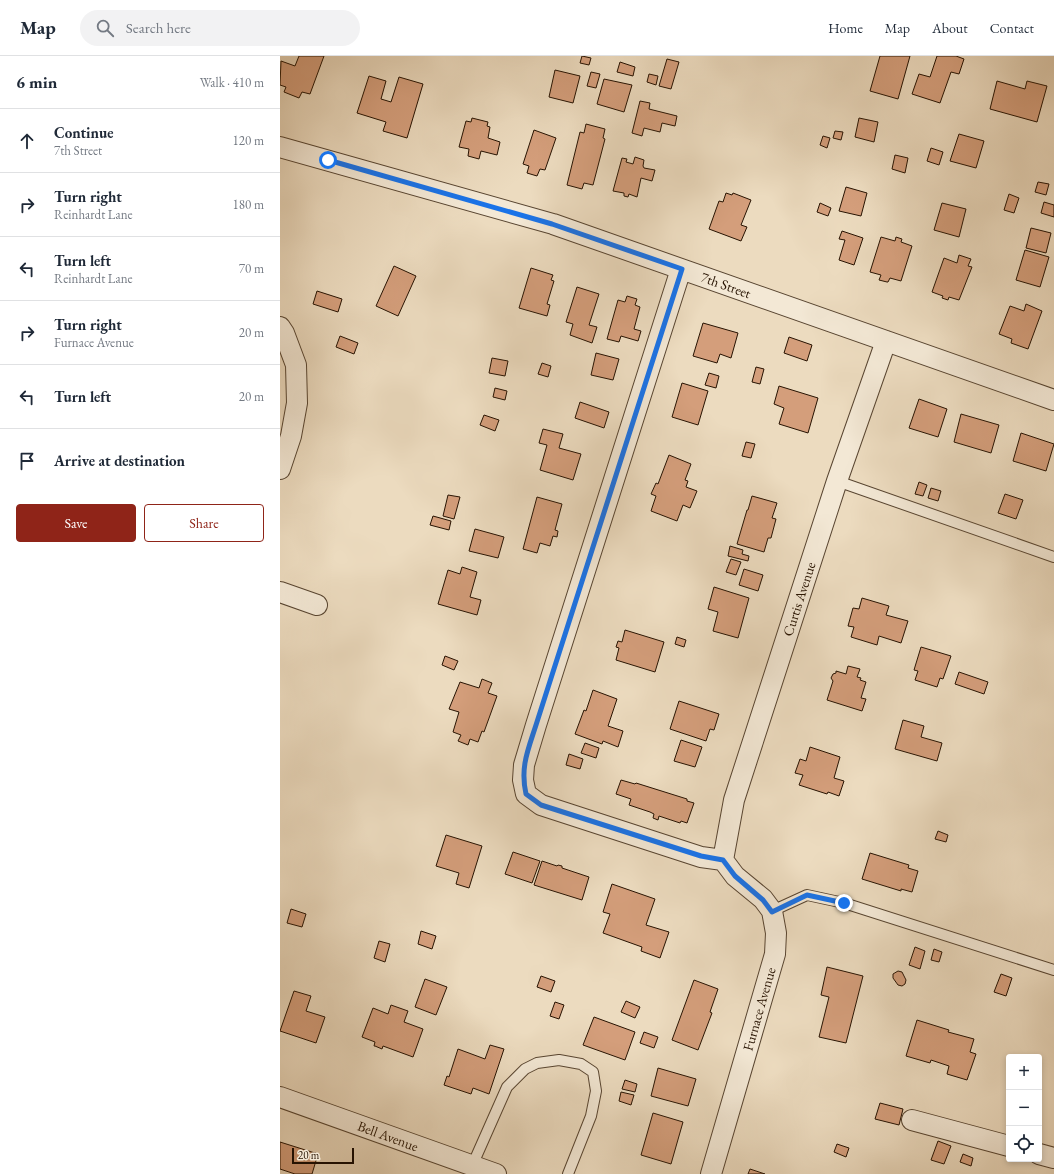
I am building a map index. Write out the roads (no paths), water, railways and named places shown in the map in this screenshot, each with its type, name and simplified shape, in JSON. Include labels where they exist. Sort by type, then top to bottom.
[{"type":"street","name":"7th Street","points":[[280,147],[552,224],[1054,400]]},
{"type":"street","points":[[682,269],[536,725],[524,765],[523,780],[526,794],[541,805],[701,856],[723,860]]},
{"type":"street","points":[[280,326],[296,365],[297,403],[291,436],[280,468]]},
{"type":"street","name":"Curtis Avenue","points":[[723,860],[734,800],[838,482],[886,341]]},
{"type":"street","points":[[280,592],[317,605]]},
{"type":"street","name":"Furnace Avenue","points":[[711,1174],[775,954],[776,933],[772,912],[763,900],[735,876],[723,860]]},
{"type":"street","name":"Bell Avenue","points":[[280,1097],[496,1174]]},
{"type":"street","points":[[912,1120],[1006,1145]]},
{"type":"street","points":[[1042,1155],[1054,1158]]},
{"type":"lane","points":[[838,482],[1054,558]]},
{"type":"lane","points":[[772,912],[807,895],[837,901],[1054,970]]},
{"type":"lane","points":[[472,1166],[507,1087],[525,1069],[537,1063],[559,1060],[581,1064],[593,1072],[596,1091],[591,1116],[568,1174]]}]
